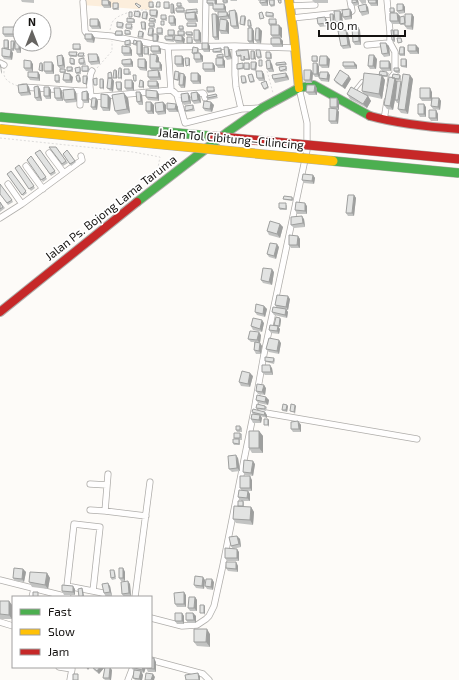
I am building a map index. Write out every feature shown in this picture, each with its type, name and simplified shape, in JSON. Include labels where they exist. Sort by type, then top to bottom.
[{"type":"main road","points":[[289,3],[292,18],[299,88]]},
{"type":"main road","name":"Jalan Ps. Bojong Lama Taruma","points":[[0,312],[154,188],[229,131],[262,108],[299,88],[314,86],[347,100],[369,116],[384,120],[459,129]]},
{"type":"main road","name":"Jalan Tol Cibitung–Cilincing","points":[[0,117],[459,159]]},
{"type":"main road","name":"Jalan Tol Cibitung–Cilincing","points":[[0,129],[459,173]]},
{"type":"street","points":[[206,0],[206,46]]},
{"type":"street","points":[[292,18],[350,12],[352,11],[350,0]]},
{"type":"street","points":[[384,120],[390,80],[395,73],[395,52],[390,43],[387,0]]},
{"type":"street","points":[[83,2],[86,33],[111,36],[168,47],[235,46],[295,48]]},
{"type":"street","points":[[289,3],[316,5]]},
{"type":"street","points":[[367,45],[390,43]]},
{"type":"street","points":[[235,46],[235,75],[241,109]]},
{"type":"street","points":[[168,47],[171,90]]},
{"type":"street","points":[[92,71],[90,75],[91,96],[96,97],[171,90],[177,95],[185,123],[241,109],[262,108]]},
{"type":"street","points":[[20,87],[80,92],[90,91]]},
{"type":"street","points":[[152,618],[182,626],[197,625],[206,620],[214,606],[254,411],[264,354],[307,150],[308,129],[299,88]]},
{"type":"street","points":[[80,92],[80,104]]},
{"type":"street","points":[[177,95],[202,93],[204,94],[205,98]]},
{"type":"street","points":[[49,153],[64,173]]},
{"type":"street","points":[[0,218],[22,204],[81,161],[81,156]]},
{"type":"street","points":[[26,166],[43,189]]},
{"type":"street","points":[[8,184],[22,204]]},
{"type":"street","points":[[254,411],[417,439]]},
{"type":"street","points":[[105,511],[108,474]]},
{"type":"street","points":[[135,596],[150,482]]},
{"type":"street","points":[[90,484],[107,485]]},
{"type":"street","points":[[90,510],[146,516]]},
{"type":"street","points":[[93,591],[100,527],[74,524],[67,586],[103,593],[103,596]]},
{"type":"street","points":[[0,580],[60,596]]},
{"type":"street","points":[[32,596],[34,589]]},
{"type":"street","points":[[0,622],[12,626]]},
{"type":"street","points":[[152,660],[203,674],[209,680]]},
{"type":"street","points":[[66,668],[72,669],[70,680]]},
{"type":"street","points":[[128,680],[133,668]]},
{"type":"lane","points":[[354,92],[362,81]]},
{"type":"path","points":[[92,71],[98,67],[112,51],[110,31],[113,20],[126,13],[140,10],[150,10]]},
{"type":"path","points":[[2,64],[3,75],[8,81],[20,87]]},
{"type":"path","points":[[268,71],[274,102]]},
{"type":"path","points":[[0,138],[133,152],[160,157],[154,188]]},
{"type":"shaded area","points":[[82,0],[152,0],[150,10],[82,5]]},
{"type":"building","points":[[102,0],[108,0],[109,5],[102,5]]},
{"type":"building","points":[[207,0],[215,0],[215,4],[224,4],[224,9],[213,9],[213,3],[207,3]]},
{"type":"building","points":[[260,0],[266,0],[266,2],[260,3]]},
{"type":"building","points":[[269,0],[274,0],[274,5],[270,5]]},
{"type":"building","points":[[352,0],[356,0],[357,2],[352,3]]},
{"type":"building","points":[[368,0],[376,0],[376,3],[369,3]]},
{"type":"building","points":[[149,2],[153,2],[153,7],[149,7]]},
{"type":"building","points":[[157,2],[160,2],[160,7],[156,7]]},
{"type":"building","points":[[164,2],[169,2],[169,8],[164,8]]},
{"type":"building","points":[[113,3],[118,3],[118,8],[113,9]]},
{"type":"building","points":[[136,3],[141,6],[139,8],[135,4]]},
{"type":"building","points":[[177,3],[181,3],[181,6],[177,6]]},
{"type":"building","points":[[171,4],[173,4],[173,13],[171,13]]},
{"type":"building","points":[[366,4],[367,11],[360,12],[358,6]]},
{"type":"building","points":[[397,4],[403,4],[403,10],[397,11]]},
{"type":"building","points":[[176,8],[184,8],[184,11],[176,11]]},
{"type":"building","points":[[390,8],[394,8],[394,12],[390,12]]},
{"type":"building","points":[[197,9],[197,12],[186,13],[186,10]]},
{"type":"building","points":[[350,9],[350,16],[343,17],[342,10]]},
{"type":"building","points":[[150,10],[157,10],[156,16],[150,15]]},
{"type":"building","points":[[235,10],[237,26],[231,26],[229,11]]},
{"type":"building","points":[[135,11],[140,12],[139,17],[134,16]]},
{"type":"building","points":[[334,11],[340,11],[340,22],[335,22]]},
{"type":"building","points":[[129,12],[132,12],[132,17],[129,17]]},
{"type":"building","points":[[143,12],[147,12],[146,19],[142,18]]},
{"type":"building","points":[[195,12],[195,19],[186,19],[185,13]]},
{"type":"building","points":[[218,12],[227,12],[227,16],[218,17]]},
{"type":"building","points":[[262,12],[264,18],[260,19],[259,13]]},
{"type":"building","points":[[266,12],[273,13],[273,16],[266,16]]},
{"type":"building","points":[[390,13],[397,13],[398,21],[390,21]]},
{"type":"building","points":[[212,14],[216,14],[217,37],[213,37]]},
{"type":"building","points":[[330,14],[333,14],[333,25],[331,25]]},
{"type":"building","points":[[405,14],[412,14],[411,26],[405,26]]},
{"type":"building","points":[[161,15],[166,15],[166,19],[161,19]]},
{"type":"building","points":[[169,16],[174,16],[174,23],[169,23]]},
{"type":"building","points":[[241,16],[245,16],[244,25],[240,24]]},
{"type":"building","points":[[404,16],[405,23],[400,24],[400,17]]},
{"type":"building","points":[[325,17],[326,23],[318,24],[317,18]]},
{"type":"building","points":[[127,18],[134,19],[134,22],[127,22]]},
{"type":"building","points":[[150,18],[155,19],[155,21],[149,21]]},
{"type":"building","points":[[90,19],[98,19],[98,26],[90,26]]},
{"type":"building","points":[[220,19],[227,20],[226,31],[219,30]]},
{"type":"building","points":[[269,19],[276,19],[276,24],[269,24]]},
{"type":"building","points":[[248,20],[250,20],[251,26],[248,26]]},
{"type":"building","points":[[161,21],[164,21],[164,25],[161,25]]},
{"type":"building","points":[[117,22],[123,23],[122,27],[117,27]]},
{"type":"building","points":[[141,22],[145,22],[145,29],[142,29]]},
{"type":"building","points":[[149,23],[154,23],[154,26],[149,26]]},
{"type":"building","points":[[187,23],[196,23],[196,26],[187,26]]},
{"type":"building","points":[[126,24],[132,24],[131,28],[126,28]]},
{"type":"building","points":[[271,25],[279,25],[279,35],[271,35]]},
{"type":"building","points":[[179,26],[183,26],[183,29],[179,29]]},
{"type":"building","points":[[3,27],[12,27],[12,34],[3,34]]},
{"type":"building","points":[[358,27],[359,41],[353,42],[352,28]]},
{"type":"building","points":[[149,28],[153,28],[152,35],[148,35]]},
{"type":"building","points":[[157,28],[162,28],[162,33],[157,33]]},
{"type":"building","points":[[248,28],[252,28],[252,41],[248,41]]},
{"type":"building","points":[[256,28],[259,28],[259,40],[255,40]]},
{"type":"building","points":[[125,30],[130,31],[130,34],[125,34]]},
{"type":"building","points":[[168,30],[174,30],[174,35],[168,35]]},
{"type":"building","points":[[194,30],[199,30],[199,40],[194,40]]},
{"type":"building","points":[[346,30],[348,45],[341,46],[338,31]]},
{"type":"building","points":[[391,30],[393,30],[394,40],[392,40]]},
{"type":"building","points":[[394,30],[398,30],[398,35],[394,35]]},
{"type":"building","points":[[116,31],[122,31],[122,35],[115,35]]},
{"type":"building","points":[[139,31],[143,32],[142,37],[138,37]]},
{"type":"building","points":[[178,31],[184,31],[184,35],[178,35]]},
{"type":"building","points":[[186,32],[192,32],[192,35],[186,34]]},
{"type":"building","points":[[85,34],[92,34],[92,39],[85,39]]},
{"type":"building","points":[[153,34],[157,34],[157,41],[153,41]]},
{"type":"building","points":[[175,35],[182,36],[182,41],[174,40]]},
{"type":"building","points":[[165,36],[173,36],[173,40],[165,39]]},
{"type":"building","points":[[187,37],[192,37],[192,43],[187,43]]},
{"type":"building","points":[[271,38],[280,38],[281,44],[271,44]]},
{"type":"building","points":[[397,38],[401,38],[402,42],[398,43]]},
{"type":"building","points":[[4,40],[8,40],[8,48],[4,48]]},
{"type":"building","points":[[130,40],[130,44],[125,45],[125,41]]},
{"type":"building","points":[[134,40],[137,41],[136,44],[133,44]]},
{"type":"building","points":[[137,41],[141,41],[141,54],[137,54]]},
{"type":"building","points":[[202,43],[208,43],[208,49],[202,49]]},
{"type":"building","points":[[380,43],[386,43],[388,53],[382,54]]},
{"type":"building","points":[[73,44],[80,44],[80,49],[73,49]]},
{"type":"building","points":[[408,45],[416,45],[416,51],[408,51]]},
{"type":"building","points":[[122,46],[130,47],[130,53],[122,53]]},
{"type":"building","points":[[151,46],[159,46],[159,51],[151,51]]},
{"type":"building","points":[[144,47],[148,47],[148,54],[144,54]]},
{"type":"building","points":[[193,47],[198,48],[197,53],[192,53]]},
{"type":"building","points":[[224,47],[228,47],[229,56],[225,57]]},
{"type":"building","points":[[400,47],[404,47],[404,54],[399,54]]},
{"type":"building","points":[[2,48],[11,50],[10,57],[2,56]]},
{"type":"building","points":[[221,48],[221,51],[213,52],[213,49]]},
{"type":"building","points":[[248,50],[249,59],[245,59],[244,56],[244,60],[241,60],[241,55],[237,56],[236,51]]},
{"type":"building","points":[[256,50],[260,50],[261,57],[257,57]]},
{"type":"building","points":[[251,51],[254,51],[254,59],[251,59]]},
{"type":"building","points":[[69,52],[77,52],[76,56],[69,55]]},
{"type":"building","points":[[266,52],[270,52],[271,58],[266,58]]},
{"type":"building","points":[[79,53],[84,53],[83,56],[78,56]]},
{"type":"building","points":[[194,53],[200,53],[201,59],[194,59]]},
{"type":"building","points":[[88,54],[97,54],[98,61],[89,62]]},
{"type":"building","points":[[150,54],[157,55],[156,62],[160,62],[160,68],[150,68]]},
{"type":"building","points":[[223,54],[223,57],[217,57],[217,55]]},
{"type":"building","points":[[62,55],[63,65],[58,66],[57,56]]},
{"type":"building","points":[[369,55],[374,55],[373,66],[368,66]]},
{"type":"building","points":[[175,56],[182,56],[182,64],[175,64]]},
{"type":"building","points":[[312,56],[317,56],[317,61],[312,61]]},
{"type":"building","points":[[320,56],[327,56],[327,65],[319,65]]},
{"type":"building","points":[[70,58],[74,59],[74,64],[70,63]]},
{"type":"building","points":[[84,58],[84,63],[79,63],[79,59]]},
{"type":"building","points":[[185,58],[189,58],[189,65],[186,66]]},
{"type":"building","points":[[216,58],[223,58],[223,65],[216,65]]},
{"type":"building","points":[[131,59],[131,64],[122,64],[122,60]]},
{"type":"building","points":[[138,59],[145,59],[145,68],[138,67]]},
{"type":"building","points":[[401,59],[406,59],[406,66],[401,66]]},
{"type":"building","points":[[24,60],[31,61],[31,68],[24,68]]},
{"type":"building","points":[[259,60],[262,60],[262,66],[259,66]]},
{"type":"building","points":[[270,60],[271,68],[267,69],[266,61]]},
{"type":"building","points":[[380,61],[389,61],[389,68],[380,68]]},
{"type":"building","points":[[44,62],[52,62],[52,71],[44,71]]},
{"type":"building","points":[[251,62],[256,62],[255,69],[251,69]]},
{"type":"building","points":[[285,62],[286,64],[276,65],[276,63]]},
{"type":"building","points":[[343,62],[354,62],[355,66],[343,66]]},
{"type":"building","points":[[40,63],[42,63],[42,71],[39,70]]},
{"type":"building","points":[[203,63],[213,63],[213,69],[203,69]]},
{"type":"building","points":[[243,63],[243,68],[237,69],[237,64]]},
{"type":"building","points":[[244,63],[249,63],[249,69],[244,69]]},
{"type":"building","points":[[313,63],[317,63],[317,74],[313,74]]},
{"type":"building","points":[[82,66],[88,66],[88,71],[82,71]]},
{"type":"building","points":[[286,66],[286,69],[280,71],[279,67]]},
{"type":"building","points":[[67,67],[72,67],[72,70],[67,71]]},
{"type":"building","points":[[80,67],[80,72],[76,73],[75,68]]},
{"type":"building","points":[[119,68],[121,68],[121,78],[118,78]]},
{"type":"building","points":[[394,68],[399,68],[399,71],[394,71]]},
{"type":"building","points":[[60,69],[65,69],[65,72],[60,72]]},
{"type":"building","points":[[124,69],[129,69],[129,74],[124,74]]},
{"type":"building","points":[[114,70],[116,70],[116,78],[113,78]]},
{"type":"building","points":[[158,70],[159,77],[148,77],[148,71]]},
{"type":"building","points":[[304,70],[311,70],[310,80],[304,80]]},
{"type":"building","points":[[340,70],[349,76],[342,86],[334,80]]},
{"type":"building","points":[[175,71],[179,72],[178,80],[174,79]]},
{"type":"building","points":[[256,71],[262,71],[263,78],[257,78]]},
{"type":"building","points":[[380,71],[387,72],[387,76],[379,75]]},
{"type":"building","points":[[28,72],[38,72],[38,78],[28,77]]},
{"type":"building","points":[[111,72],[112,78],[108,78],[108,73]]},
{"type":"building","points":[[320,72],[328,72],[327,79],[319,78]]},
{"type":"building","points":[[64,73],[70,74],[70,80],[63,80]]},
{"type":"building","points":[[180,73],[184,74],[183,85],[179,85]]},
{"type":"building","points":[[191,73],[198,73],[198,81],[191,81]]},
{"type":"building","points":[[286,73],[286,77],[273,79],[272,75]]},
{"type":"building","points":[[364,73],[382,75],[379,94],[362,91]]},
{"type":"building","points":[[252,74],[254,81],[250,82],[248,75]]},
{"type":"building","points":[[393,74],[400,75],[399,79],[392,78]]},
{"type":"building","points":[[403,74],[410,75],[405,110],[398,109]]},
{"type":"building","points":[[55,75],[59,75],[59,81],[55,81]]},
{"type":"building","points":[[79,75],[80,81],[77,81],[76,76]]},
{"type":"building","points":[[133,75],[136,75],[136,81],[134,81]]},
{"type":"building","points":[[83,76],[87,76],[86,84],[83,83]]},
{"type":"building","points":[[241,76],[245,76],[246,82],[242,83]]},
{"type":"building","points":[[389,77],[395,78],[390,106],[384,105]]},
{"type":"building","points":[[97,78],[97,85],[94,85],[93,79]]},
{"type":"building","points":[[108,78],[112,78],[111,89],[107,88]]},
{"type":"building","points":[[100,79],[103,79],[103,88],[100,88]]},
{"type":"building","points":[[125,80],[132,80],[132,88],[125,88]]},
{"type":"building","points":[[140,80],[143,81],[143,87],[139,87]]},
{"type":"building","points":[[148,81],[157,81],[157,86],[148,86]]},
{"type":"building","points":[[266,81],[268,87],[264,89],[261,83]]},
{"type":"building","points":[[397,81],[401,81],[398,100],[395,100]]},
{"type":"building","points":[[116,82],[121,82],[121,89],[117,89]]},
{"type":"building","points":[[27,84],[28,92],[19,93],[18,85]]},
{"type":"building","points":[[307,85],[315,85],[314,92],[306,92]]},
{"type":"building","points":[[38,86],[39,97],[35,98],[34,87]]},
{"type":"building","points":[[44,87],[49,87],[49,96],[44,96]]},
{"type":"building","points":[[207,87],[214,87],[214,91],[207,91]]},
{"type":"building","points":[[351,87],[368,96],[363,104],[347,94]]},
{"type":"building","points":[[54,88],[60,88],[61,98],[55,98]]},
{"type":"building","points":[[420,88],[430,88],[430,98],[420,98]]},
{"type":"building","points":[[74,89],[75,99],[64,100],[63,90]]},
{"type":"building","points":[[146,90],[157,91],[157,98],[146,97]]},
{"type":"building","points":[[87,91],[87,100],[82,100],[82,92]]},
{"type":"building","points":[[136,92],[140,92],[141,101],[137,102]]},
{"type":"building","points":[[197,92],[198,100],[192,101],[191,93]]},
{"type":"building","points":[[124,93],[127,109],[115,111],[112,95]]},
{"type":"building","points":[[188,93],[189,101],[182,102],[181,94]]},
{"type":"building","points":[[101,94],[108,95],[108,108],[101,107]]},
{"type":"building","points":[[216,94],[217,96],[207,98],[207,96]]},
{"type":"building","points":[[92,98],[96,98],[95,107],[91,107]]},
{"type":"building","points":[[330,98],[337,98],[337,107],[330,107]]},
{"type":"building","points":[[432,98],[439,98],[438,107],[431,106]]},
{"type":"building","points":[[204,101],[211,102],[210,109],[203,108]]},
{"type":"building","points":[[146,102],[151,102],[151,111],[146,111]]},
{"type":"building","points":[[163,102],[164,111],[156,112],[155,103]]},
{"type":"building","points":[[167,103],[176,104],[175,109],[167,109]]},
{"type":"building","points":[[418,104],[424,104],[424,114],[418,114]]},
{"type":"building","points":[[193,105],[193,109],[185,111],[185,106]]},
{"type":"building","points":[[329,108],[337,109],[336,121],[329,121]]},
{"type":"building","points":[[429,110],[436,110],[436,118],[429,118]]},
{"type":"building","points":[[49,147],[56,147],[66,161],[62,164]]},
{"type":"building","points":[[40,150],[55,171],[50,174],[35,153]]},
{"type":"building","points":[[67,150],[75,161],[70,164],[63,154]]},
{"type":"building","points":[[31,156],[46,177],[41,180],[27,160]]},
{"type":"building","points":[[19,165],[34,186],[29,189],[15,168]]},
{"type":"building","points":[[11,171],[26,191],[22,195],[7,174]]},
{"type":"building","points":[[303,174],[313,175],[312,181],[302,180]]},
{"type":"building","points":[[0,184],[12,200],[7,203],[0,194]]},
{"type":"building","points":[[348,195],[354,195],[352,213],[346,213]]},
{"type":"building","points":[[284,196],[292,197],[292,200],[283,199]]},
{"type":"building","points":[[0,202],[3,207],[0,209]]},
{"type":"building","points":[[296,202],[305,203],[305,211],[295,210]]},
{"type":"building","points":[[279,203],[286,203],[286,209],[279,208]]},
{"type":"building","points":[[302,216],[303,223],[291,225],[291,217]]},
{"type":"building","points":[[270,221],[280,224],[277,234],[267,231]]},
{"type":"building","points":[[289,235],[298,236],[297,245],[289,245]]},
{"type":"building","points":[[270,243],[277,244],[274,256],[267,254]]},
{"type":"building","points":[[263,268],[272,269],[269,282],[261,280]]},
{"type":"building","points":[[277,295],[288,296],[286,307],[275,305]]},
{"type":"building","points":[[256,304],[264,306],[263,314],[255,312]]},
{"type":"building","points":[[273,307],[286,309],[285,315],[272,312]]},
{"type":"building","points":[[276,317],[280,318],[279,326],[274,325]]},
{"type":"building","points":[[253,318],[262,320],[260,329],[251,326]]},
{"type":"building","points":[[270,325],[278,326],[277,331],[269,330]]},
{"type":"building","points":[[250,331],[259,332],[257,340],[248,339]]},
{"type":"building","points":[[269,338],[279,340],[277,351],[266,349]]},
{"type":"building","points":[[255,342],[260,343],[259,351],[254,350]]},
{"type":"building","points":[[265,357],[274,358],[273,362],[265,361]]},
{"type":"building","points":[[262,365],[270,365],[271,372],[262,372]]},
{"type":"building","points":[[242,371],[250,373],[248,384],[239,382]]},
{"type":"building","points":[[257,384],[264,385],[262,392],[256,391]]},
{"type":"building","points":[[257,395],[266,397],[265,402],[256,400]]},
{"type":"building","points":[[257,404],[265,406],[265,409],[256,408]]},
{"type":"building","points":[[283,404],[287,405],[286,410],[282,410]]},
{"type":"building","points":[[291,404],[295,405],[294,412],[290,411]]},
{"type":"building","points":[[253,409],[265,412],[264,415],[252,412]]},
{"type":"building","points":[[252,414],[260,415],[259,420],[251,419]]},
{"type":"building","points":[[264,419],[268,419],[268,425],[264,425]]},
{"type":"building","points":[[298,421],[299,429],[291,429],[291,422]]},
{"type":"building","points":[[236,426],[240,426],[240,430],[236,430]]},
{"type":"building","points":[[249,431],[259,431],[259,448],[249,448]]},
{"type":"building","points":[[234,433],[240,433],[240,438],[234,438]]},
{"type":"building","points":[[233,439],[239,439],[239,444],[233,443]]},
{"type":"building","points":[[236,455],[237,468],[229,469],[228,456]]},
{"type":"building","points":[[244,460],[253,461],[251,473],[243,472]]},
{"type":"building","points":[[240,476],[250,476],[250,488],[240,488]]},
{"type":"building","points":[[239,490],[248,491],[247,498],[238,497]]},
{"type":"building","points":[[238,501],[243,501],[243,506],[238,506]]},
{"type":"building","points":[[234,506],[251,507],[250,520],[233,519]]},
{"type":"building","points":[[237,536],[239,544],[231,546],[229,537]]},
{"type":"building","points":[[225,548],[237,549],[237,558],[225,558]]},
{"type":"building","points":[[226,562],[236,562],[236,569],[226,568]]},
{"type":"building","points":[[14,568],[23,569],[22,579],[13,578]]},
{"type":"building","points":[[119,568],[123,568],[123,578],[119,578]]},
{"type":"building","points":[[110,570],[114,570],[115,577],[111,578]]},
{"type":"building","points":[[30,572],[47,573],[45,585],[29,582]]},
{"type":"building","points":[[195,576],[203,577],[202,586],[194,585]]},
{"type":"building","points":[[206,579],[212,579],[211,587],[205,586]]},
{"type":"building","points":[[128,581],[129,593],[122,594],[121,582]]},
{"type":"building","points":[[108,583],[110,592],[104,593],[102,584]]},
{"type":"building","points":[[62,585],[73,586],[73,592],[62,591]]},
{"type":"building","points":[[82,588],[83,596],[79,596],[78,589]]},
{"type":"building","points":[[33,592],[38,592],[38,596],[33,596]]},
{"type":"building","points":[[184,592],[184,604],[175,604],[174,593]]},
{"type":"building","points":[[189,597],[195,597],[194,608],[188,608]]},
{"type":"building","points":[[0,601],[9,601],[9,615],[0,614]]},
{"type":"building","points":[[200,605],[204,605],[204,613],[200,613]]},
{"type":"building","points":[[175,613],[182,613],[182,621],[175,621]]},
{"type":"building","points":[[186,613],[193,613],[194,620],[186,620]]},
{"type":"building","points":[[194,629],[207,629],[206,642],[194,642]]},
{"type":"building","points":[[152,658],[154,658],[154,669],[146,668],[152,668]]},
{"type":"building","points":[[105,668],[110,668],[109,678],[103,678]]},
{"type":"building","points":[[134,670],[141,671],[139,679],[133,678]]},
{"type":"building","points":[[146,673],[153,674],[151,680],[145,680]]},
{"type":"building","points":[[198,673],[199,680],[186,680],[185,675]]},
{"type":"building","points":[[73,674],[78,674],[78,680],[73,680]]},
{"type":"traffic: fast","points":[[137,202],[229,131],[262,108],[299,88],[314,85],[370,116]]},
{"type":"traffic: fast","points":[[0,117],[210,136]]},
{"type":"traffic: fast","points":[[333,161],[459,173]]},
{"type":"traffic: slow","points":[[289,0],[299,88]]},
{"type":"traffic: slow","points":[[0,129],[333,161]]},
{"type":"traffic: jam","points":[[370,116],[414,125],[459,129]]},
{"type":"traffic: jam","points":[[210,136],[459,159]]},
{"type":"traffic: jam","points":[[0,312],[137,202]]}]
